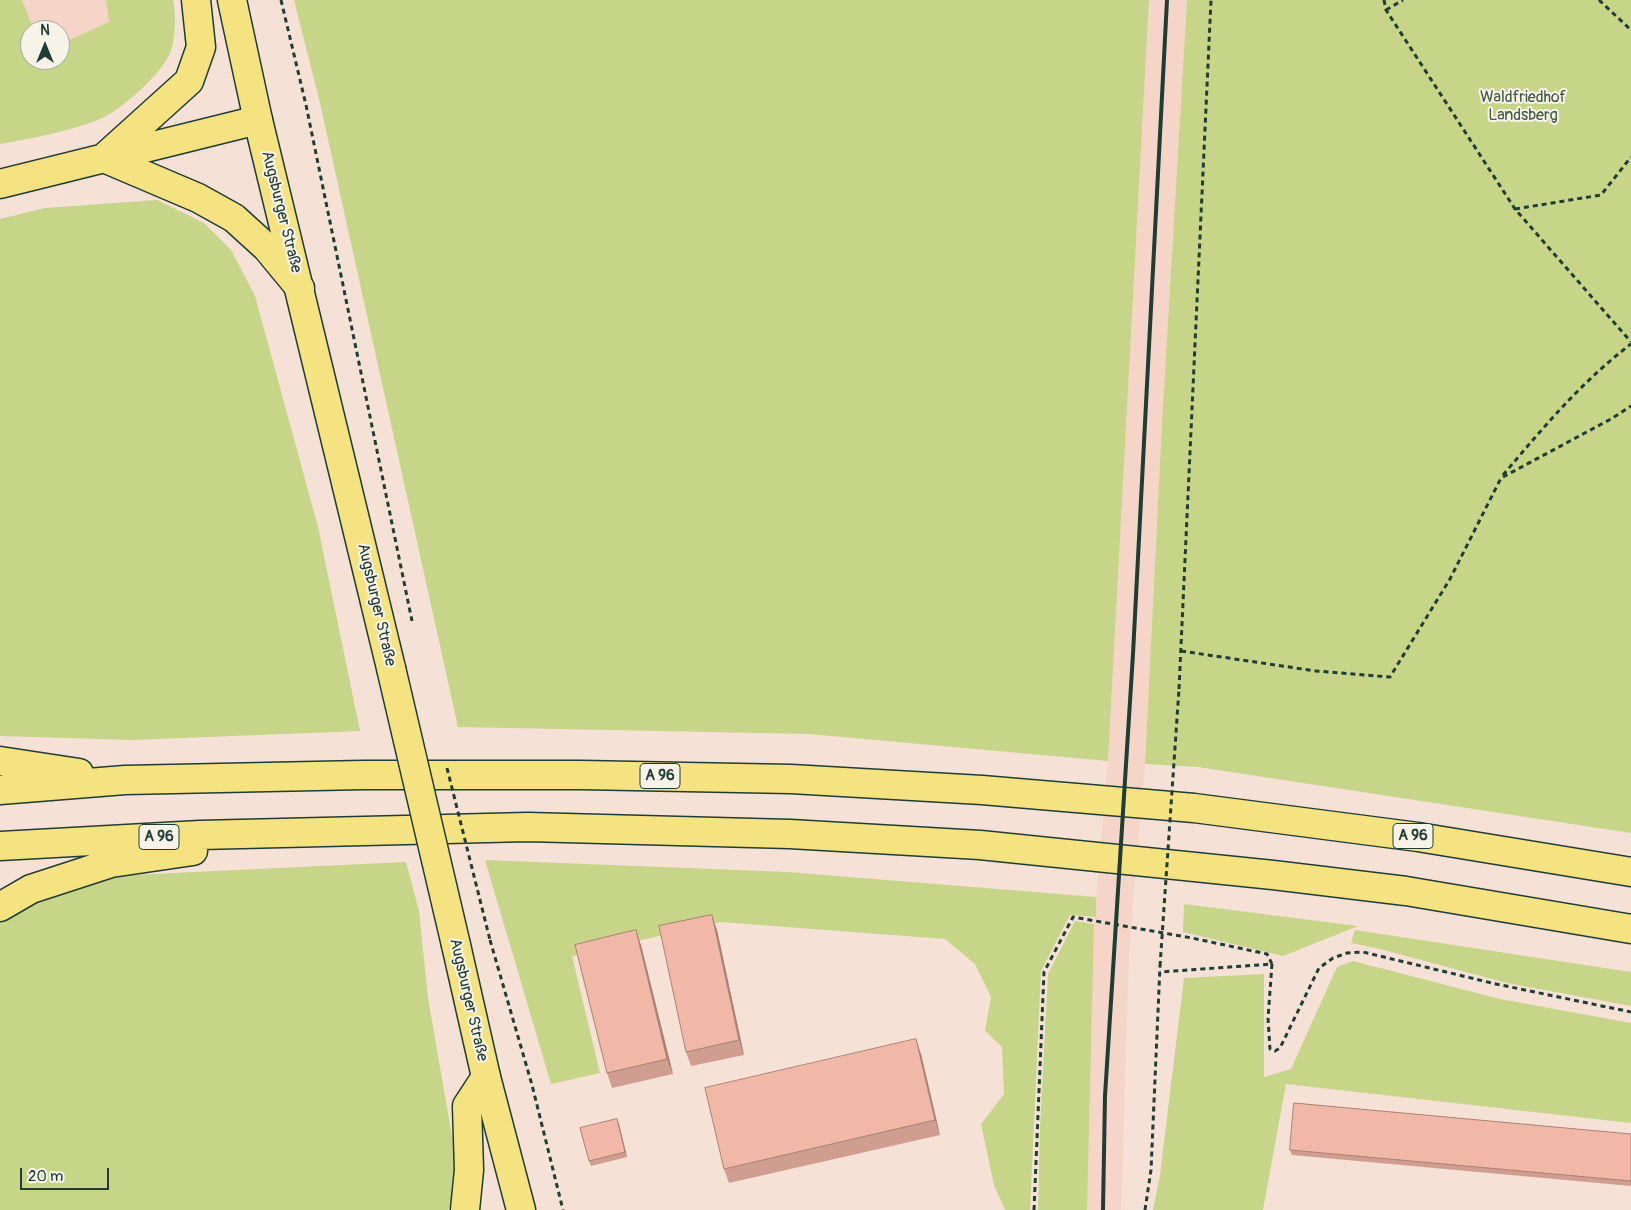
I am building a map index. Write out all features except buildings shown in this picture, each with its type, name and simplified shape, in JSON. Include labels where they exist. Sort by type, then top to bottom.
[{"type":"main road","points":[[104,158],[189,81],[201,47],[196,0]]},
{"type":"main road","name":"Augsburger Straße","points":[[232,0],[258,120],[391,668],[486,1076],[521,1210]]},
{"type":"main road","points":[[0,184],[258,120]]},
{"type":"main road","points":[[104,158],[198,198],[234,218],[267,248],[300,288]]},
{"type":"main road","points":[[0,761],[125,780]]},
{"type":"main road","name":"A 96","points":[[0,790],[125,780],[363,775],[581,775],[791,779],[972,789],[1194,808],[1418,837],[1631,872]]},
{"type":"main road","name":"A 96","points":[[0,846],[200,835],[318,831],[579,828],[790,834],[980,846],[1406,891],[1631,929]]},
{"type":"main road","points":[[0,907],[31,889],[111,863],[318,831]]},
{"type":"main road","points":[[465,1210],[469,1170],[467,1106],[486,1076]]},
{"type":"path","points":[[281,0],[306,105],[413,627]]},
{"type":"path","points":[[1144,1210],[1151,1170],[1160,966],[1179,689],[1211,0]]},
{"type":"path","points":[[1181,651],[1316,671],[1390,677],[1450,579],[1501,478],[1552,416],[1601,367],[1631,343],[1514,209],[1386,10],[1384,0]]},
{"type":"path","points":[[1386,10],[1403,0]]},
{"type":"path","points":[[1599,0],[1631,30]]},
{"type":"path","points":[[1514,209],[1601,195],[1631,158]]},
{"type":"path","points":[[1501,478],[1611,420],[1631,406]]},
{"type":"path","points":[[445,760],[490,940],[532,1086],[563,1210]]},
{"type":"path","points":[[1034,1210],[1044,972],[1074,917],[1192,938],[1267,954],[1272,964],[1268,1018],[1270,1049],[1275,1051],[1280,1048],[1318,968],[1334,958],[1347,953],[1363,952],[1496,984],[1631,1012]]},
{"type":"path","points":[[1160,972],[1272,964]]},
{"type":"shaded area","points":[[0,0],[106,0],[109,22],[70,40],[70,20],[20,20]]},
{"type":"shaded area","points":[[1149,0],[1187,0],[1162,423],[1145,764],[1129,953],[1121,1210],[1084,1210],[1094,924],[1108,761]]},
{"type":"green space","points":[[0,0],[22,0],[30,20],[20,20],[20,70],[70,70],[70,40],[109,22],[106,0],[173,0],[175,27],[170,53],[158,72],[128,101],[98,120],[62,131],[0,144]]},
{"type":"green space","points":[[294,0],[1149,0],[1108,761],[809,734],[458,727],[320,103]]},
{"type":"green space","name":"Waldfriedhof Landsberg","points":[[1187,0],[1631,0],[1631,833],[1198,767],[1145,764],[1162,423]]},
{"type":"green space","points":[[157,200],[204,223],[231,250],[255,296],[318,527],[360,731],[132,740],[0,736],[0,219],[45,208]]},
{"type":"green space","points":[[485,860],[788,872],[1096,897],[1096,917],[1070,915],[1041,971],[1030,1210],[1005,1210],[994,1185],[981,1124],[1004,1094],[1002,1047],[985,1031],[991,997],[975,964],[945,939],[720,922],[572,956],[600,1073],[551,1084]]},
{"type":"green space","points":[[406,862],[419,911],[428,998],[458,1171],[455,1200],[448,1210],[0,1210],[0,921],[35,900],[110,876]]},
{"type":"green space","points":[[1184,904],[1358,926],[1283,956],[1183,932]]},
{"type":"green space","points":[[1075,921],[1094,924],[1087,1210],[1038,1210],[1040,1127],[1048,974]]},
{"type":"green space","points":[[1355,930],[1631,972],[1631,1006],[1507,983],[1351,943]]},
{"type":"green space","points":[[1353,961],[1500,999],[1631,1023],[1631,1123],[1286,1084],[1263,1210],[1153,1210],[1160,1175],[1184,978],[1264,974],[1264,1077],[1291,1069],[1337,967]]},
{"type":"railway","points":[[1103,1210],[1105,1096],[1133,654],[1167,0]]}]
